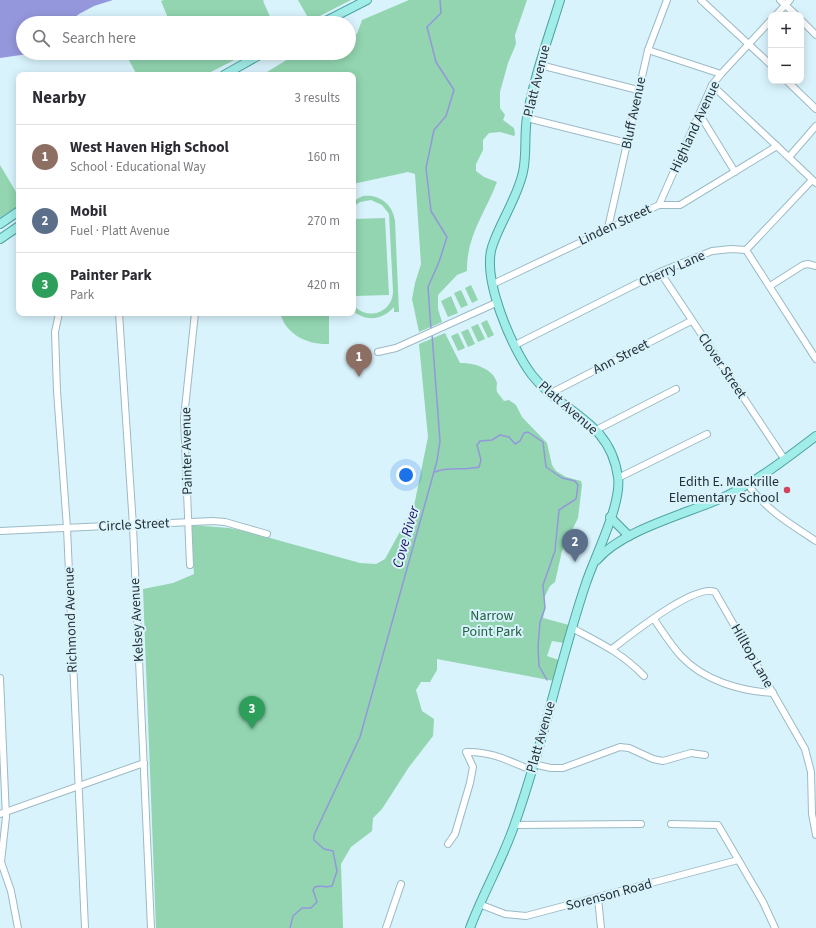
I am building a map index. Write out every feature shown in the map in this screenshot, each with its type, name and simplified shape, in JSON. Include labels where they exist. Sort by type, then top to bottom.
[{"type":"main road","points":[[336,16],[367,0]]},
{"type":"main road","name":"Platt Avenue","points":[[470,928],[514,825],[572,628],[616,498],[618,478],[612,457],[596,430],[586,420],[551,393],[531,373],[515,345],[498,302],[489,266],[492,248],[521,179],[524,161],[527,118],[540,65],[560,0]]},
{"type":"main road","points":[[229,72],[251,60]]},
{"type":"main road","points":[[0,224],[16,213]]},
{"type":"main road","points":[[0,239],[16,228]]},
{"type":"main road","points":[[594,563],[609,548],[629,536],[722,498],[748,485],[785,460],[816,436]]},
{"type":"main road","points":[[610,517],[629,536]]},
{"type":"street","name":"Bluff Avenue","points":[[608,228],[648,50],[667,0]]},
{"type":"street","points":[[701,0],[768,62]]},
{"type":"street","points":[[780,0],[788,2],[794,12]]},
{"type":"street","points":[[779,12],[788,2]]},
{"type":"street","name":"Highland Avenue","points":[[659,205],[712,85],[768,23]]},
{"type":"street","points":[[804,23],[816,35]]},
{"type":"street","points":[[648,50],[721,74]]},
{"type":"street","points":[[540,65],[638,90]]},
{"type":"street","points":[[790,84],[816,109]]},
{"type":"street","points":[[712,85],[814,182],[746,250],[815,355]]},
{"type":"street","points":[[700,115],[735,172]]},
{"type":"street","points":[[527,118],[627,143]]},
{"type":"street","points":[[789,157],[816,126]]},
{"type":"street","name":"Linden Street","points":[[493,284],[659,205],[680,205],[777,146]]},
{"type":"street","name":"Cherry Lane","points":[[515,345],[660,272],[712,251],[731,249],[746,250]]},
{"type":"street","points":[[770,286],[803,265],[808,264],[816,266]]},
{"type":"street","name":"Clover Street","points":[[660,272],[785,460]]},
{"type":"street","points":[[378,352],[396,348],[498,302]]},
{"type":"street","name":"Richmond Avenue","points":[[58,316],[55,332],[57,391],[67,528],[85,928]]},
{"type":"street","name":"Kelsey Avenue","points":[[119,316],[133,526],[151,928]]},
{"type":"street","name":"Painter Avenue","points":[[190,565],[184,418],[195,316]]},
{"type":"street","name":"Ann Street","points":[[551,393],[691,320]]},
{"type":"street","points":[[596,430],[676,389]]},
{"type":"street","points":[[618,478],[707,434]]},
{"type":"street","points":[[748,485],[761,502],[773,512],[816,541]]},
{"type":"street","name":"Circle Street","points":[[0,531],[225,522],[267,534]]},
{"type":"street","name":"Hilltop Lane","points":[[612,649],[684,599],[708,590],[715,592],[805,749],[814,790],[812,820],[816,835]]},
{"type":"street","points":[[654,619],[680,656],[700,672],[733,687],[773,693]]},
{"type":"street","points":[[572,628],[612,649],[629,660],[644,676]]},
{"type":"street","points":[[0,678],[3,813],[1,862],[11,891],[18,928]]},
{"type":"street","points":[[448,844],[455,834],[470,783],[473,767],[466,752],[487,753],[532,767],[551,768],[563,768],[611,748],[620,747],[629,748],[653,759],[663,761],[691,753],[705,755]]},
{"type":"street","points":[[3,813],[144,763]]},
{"type":"street","points":[[514,825],[641,824]]},
{"type":"street","points":[[671,824],[718,825],[763,902],[775,928]]},
{"type":"street","name":"Sorenson Road","points":[[479,904],[505,914],[520,916],[598,898],[738,860]]},
{"type":"street","points":[[386,928],[401,884]]},
{"type":"street","points":[[598,898],[601,928]]},
{"type":"green space","points":[[264,0],[263,1],[270,16],[167,16],[161,1]]},
{"type":"green space","points":[[298,0],[351,0],[320,16],[307,16]]},
{"type":"green space","points":[[409,0],[527,0],[515,35],[516,44],[508,63],[500,92],[500,108],[505,115],[503,120],[514,128],[515,134],[514,136],[500,132],[489,133],[483,140],[483,150],[476,164],[476,171],[484,177],[497,182],[473,236],[467,271],[457,275],[438,295],[438,309],[442,322],[419,332],[412,299],[421,264],[415,174],[408,172],[356,183],[356,72],[267,72],[287,60],[356,60],[356,34],[362,20]]},
{"type":"green space","points":[[129,60],[234,60],[211,72],[135,72]]},
{"type":"green space","points":[[0,165],[16,192],[16,207],[0,218]]},
{"type":"green space","points":[[363,196],[380,199],[392,210],[394,215],[399,312],[394,312],[394,307],[385,315],[374,318],[363,317],[356,313],[356,308],[365,313],[371,314],[384,310],[392,299],[393,291],[389,214],[382,205],[371,200],[360,202],[356,205],[356,200]]},
{"type":"green space","points":[[385,218],[389,295],[356,296],[356,219]]},
{"type":"green space","points":[[471,285],[478,300],[472,303],[465,288]]},
{"type":"green space","points":[[461,290],[468,305],[461,308],[454,293]]},
{"type":"green space","points":[[451,296],[458,313],[448,317],[441,301]]},
{"type":"green space","points":[[281,316],[329,316],[329,344],[313,343],[299,337],[287,327]]},
{"type":"green space","points":[[487,320],[494,335],[488,338],[481,323]]},
{"type":"green space","points":[[478,324],[485,339],[478,342],[471,327]]},
{"type":"green space","points":[[468,329],[475,344],[468,347],[461,332]]},
{"type":"green space","name":"Narrow Point Park","points":[[445,333],[460,363],[477,365],[492,374],[497,383],[497,392],[504,401],[509,400],[516,405],[522,417],[547,443],[552,465],[556,471],[566,477],[581,481],[582,485],[578,518],[562,551],[555,582],[550,586],[544,598],[545,608],[543,618],[569,625],[564,643],[552,641],[547,656],[559,660],[554,681],[437,659],[437,670],[430,682],[421,682],[416,690],[422,711],[434,719],[433,736],[409,767],[382,809],[373,818],[372,831],[351,847],[341,864],[343,928],[156,928],[143,589],[173,583],[194,574],[191,525],[229,528],[249,532],[360,563],[376,564],[385,559],[414,506],[428,437],[419,344]]},
{"type":"green space","points":[[458,333],[465,348],[458,351],[451,336]]},
{"type":"water","points":[[0,0],[113,0],[94,6],[77,16],[16,16],[16,56],[0,58]]},
{"type":"waterway","name":"Cove River","points":[[431,330],[428,287],[439,262],[447,237],[431,211],[426,168],[434,130],[446,116],[454,90],[436,62],[427,27],[441,13],[440,0]]},
{"type":"waterway","name":"Cove River","points":[[290,928],[293,916],[302,908],[311,908],[317,902],[313,890],[315,887],[332,886],[337,871],[333,851],[324,849],[314,840],[314,835],[360,737],[437,461],[440,441],[432,334]]},
{"type":"waterway","points":[[435,472],[446,469],[467,469],[479,467],[481,460],[477,445],[480,441],[492,440],[500,435],[509,437],[515,444],[520,441],[524,433],[528,432],[543,442],[546,467],[562,478],[575,481],[578,485],[576,499],[559,510],[555,551],[543,585],[545,608],[540,622],[538,647],[539,666],[547,680]]},
{"type":"place","name":"West Haven High School","points":[[359,377]]},
{"type":"place","name":"Edith E. Mackrille Elementary School","points":[[787,490]]},
{"type":"place","name":"Mobil","points":[[575,562]]},
{"type":"place","name":"Painter Park","points":[[252,729]]}]
